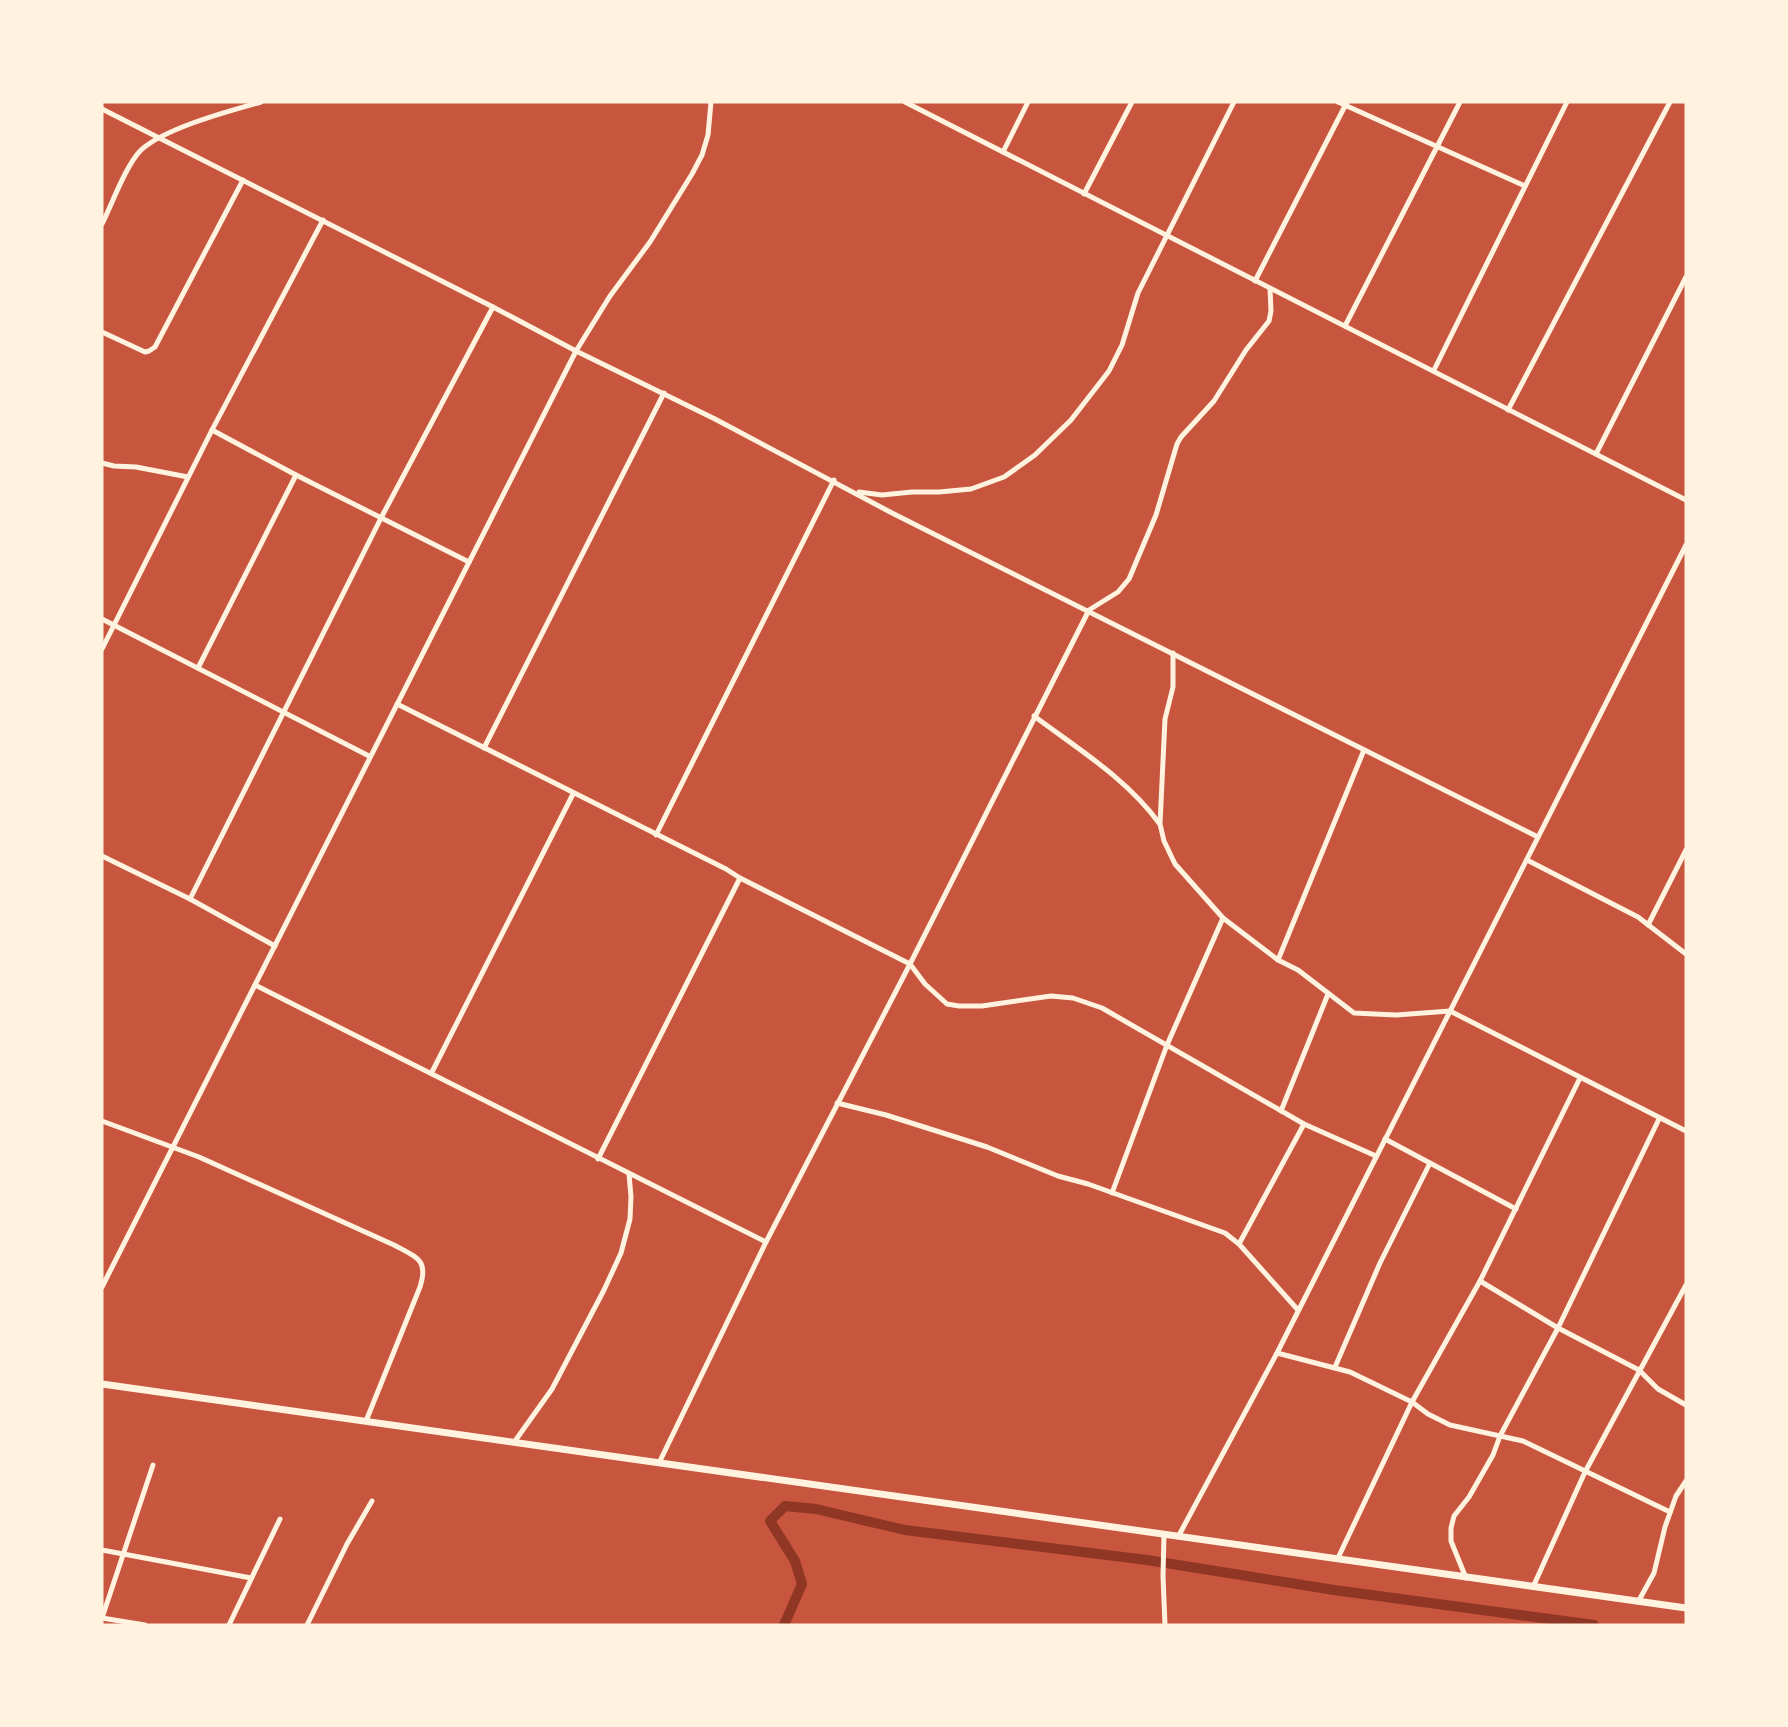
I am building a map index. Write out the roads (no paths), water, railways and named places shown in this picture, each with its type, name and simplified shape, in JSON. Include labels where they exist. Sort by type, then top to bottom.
[{"type":"street","points":[[102,224],[134,160],[141,151],[179,129],[261,102]]},
{"type":"street","points":[[102,1287],[576,351],[610,296],[650,242],[702,155],[708,135],[711,102]]},
{"type":"street","points":[[905,102],[1686,500]]},
{"type":"street","points":[[919,109],[922,102]]},
{"type":"street","points":[[1002,152],[1028,102]]},
{"type":"street","points":[[1084,194],[1132,102]]},
{"type":"street","points":[[855,491],[882,495],[971,489],[1004,477],[1035,455],[1071,420],[1109,372],[1122,345],[1138,293],[1234,102]]},
{"type":"street","points":[[1338,102],[1526,186]]},
{"type":"street","points":[[1345,326],[1460,102]]},
{"type":"street","points":[[1434,370],[1567,102]]},
{"type":"street","points":[[1508,410],[1670,102]]},
{"type":"street","points":[[1255,281],[1346,104]]},
{"type":"street","points":[[102,109],[494,307],[576,351],[664,393],[855,491],[892,513],[1538,837]]},
{"type":"street","points":[[102,332],[145,352],[155,347],[243,180]]},
{"type":"street","points":[[102,649],[212,430],[323,220]]},
{"type":"street","points":[[1596,454],[1686,277]]},
{"type":"street","points":[[658,1463],[766,1242],[1089,610],[1118,592],[1129,579],[1156,515],[1177,444],[1214,401],[1246,350],[1269,321],[1271,315],[1270,289]]},
{"type":"street","points":[[190,899],[381,518],[494,307]]},
{"type":"street","points":[[484,748],[664,393]]},
{"type":"street","points":[[212,430],[296,475],[469,561]]},
{"type":"street","points":[[102,463],[188,477]]},
{"type":"street","points":[[198,668],[296,475]]},
{"type":"street","points":[[656,835],[834,480]]},
{"type":"street","points":[[1178,1537],[1277,1353],[1686,545]]},
{"type":"street","points":[[102,620],[369,756]]},
{"type":"street","points":[[1173,653],[1173,687],[1165,719],[1160,824],[1164,841],[1175,864],[1224,918],[1278,960],[1298,970],[1354,1013],[1396,1015],[1450,1011],[1686,1131]]},
{"type":"street","points":[[397,704],[910,964],[924,984],[947,1004],[982,1006],[1052,996],[1073,998],[1102,1008],[1304,1124],[1377,1156]]},
{"type":"street","points":[[1034,716],[1125,784],[1146,805],[1160,824]]},
{"type":"street","points":[[1278,960],[1364,750]]},
{"type":"street","points":[[432,1072],[573,794]]},
{"type":"street","points":[[1648,925],[1686,850]]},
{"type":"street","points":[[102,856],[190,899],[274,946]]},
{"type":"street","points":[[1527,860],[1638,917],[1686,954]]},
{"type":"street","points":[[598,1159],[740,878]]},
{"type":"street","points":[[1112,1193],[1167,1045],[1224,918]]},
{"type":"street","points":[[255,985],[432,1072],[598,1159],[766,1242]]},
{"type":"street","points":[[1281,1111],[1328,994]]},
{"type":"street","points":[[1338,1558],[1412,1402],[1480,1281],[1580,1078]]},
{"type":"street","points":[[837,1103],[886,1115],[987,1147],[1058,1176],[1225,1233],[1239,1244],[1298,1310]]},
{"type":"street","points":[[1466,1578],[1451,1541],[1454,1516],[1469,1497],[1493,1455],[1500,1436],[1558,1328],[1659,1119]]},
{"type":"street","points":[[102,1120],[199,1157],[394,1245],[418,1259],[425,1273],[366,1421]]},
{"type":"street","points":[[1239,1244],[1304,1124]]},
{"type":"street","points":[[1385,1139],[1516,1209]]},
{"type":"street","points":[[1335,1367],[1380,1263],[1430,1163]]},
{"type":"street","points":[[515,1441],[552,1389],[621,1253],[630,1219],[631,1197],[628,1174]]},
{"type":"street","points":[[1480,1281],[1558,1328],[1639,1370],[1658,1389],[1686,1405]]},
{"type":"street","points":[[1533,1587],[1585,1472],[1686,1285]]},
{"type":"street","points":[[1277,1353],[1350,1372],[1412,1402],[1428,1414],[1450,1425],[1523,1441],[1670,1512]]},
{"type":"street","points":[[102,1384],[1686,1608]]},
{"type":"street","points":[[145,1625],[102,1618],[153,1465]]},
{"type":"street","points":[[1638,1602],[1654,1573],[1670,1512],[1676,1496],[1686,1481]]},
{"type":"street","points":[[307,1625],[372,1501]]},
{"type":"street","points":[[229,1625],[280,1519]]},
{"type":"street","points":[[1164,1535],[1165,1625]]},
{"type":"street","points":[[102,1550],[251,1578]]},
{"type":"waterway","points":[[784,1625],[802,1584],[795,1561],[770,1521],[785,1506],[816,1509],[905,1530],[1147,1560],[1334,1590],[1594,1625]]}]
